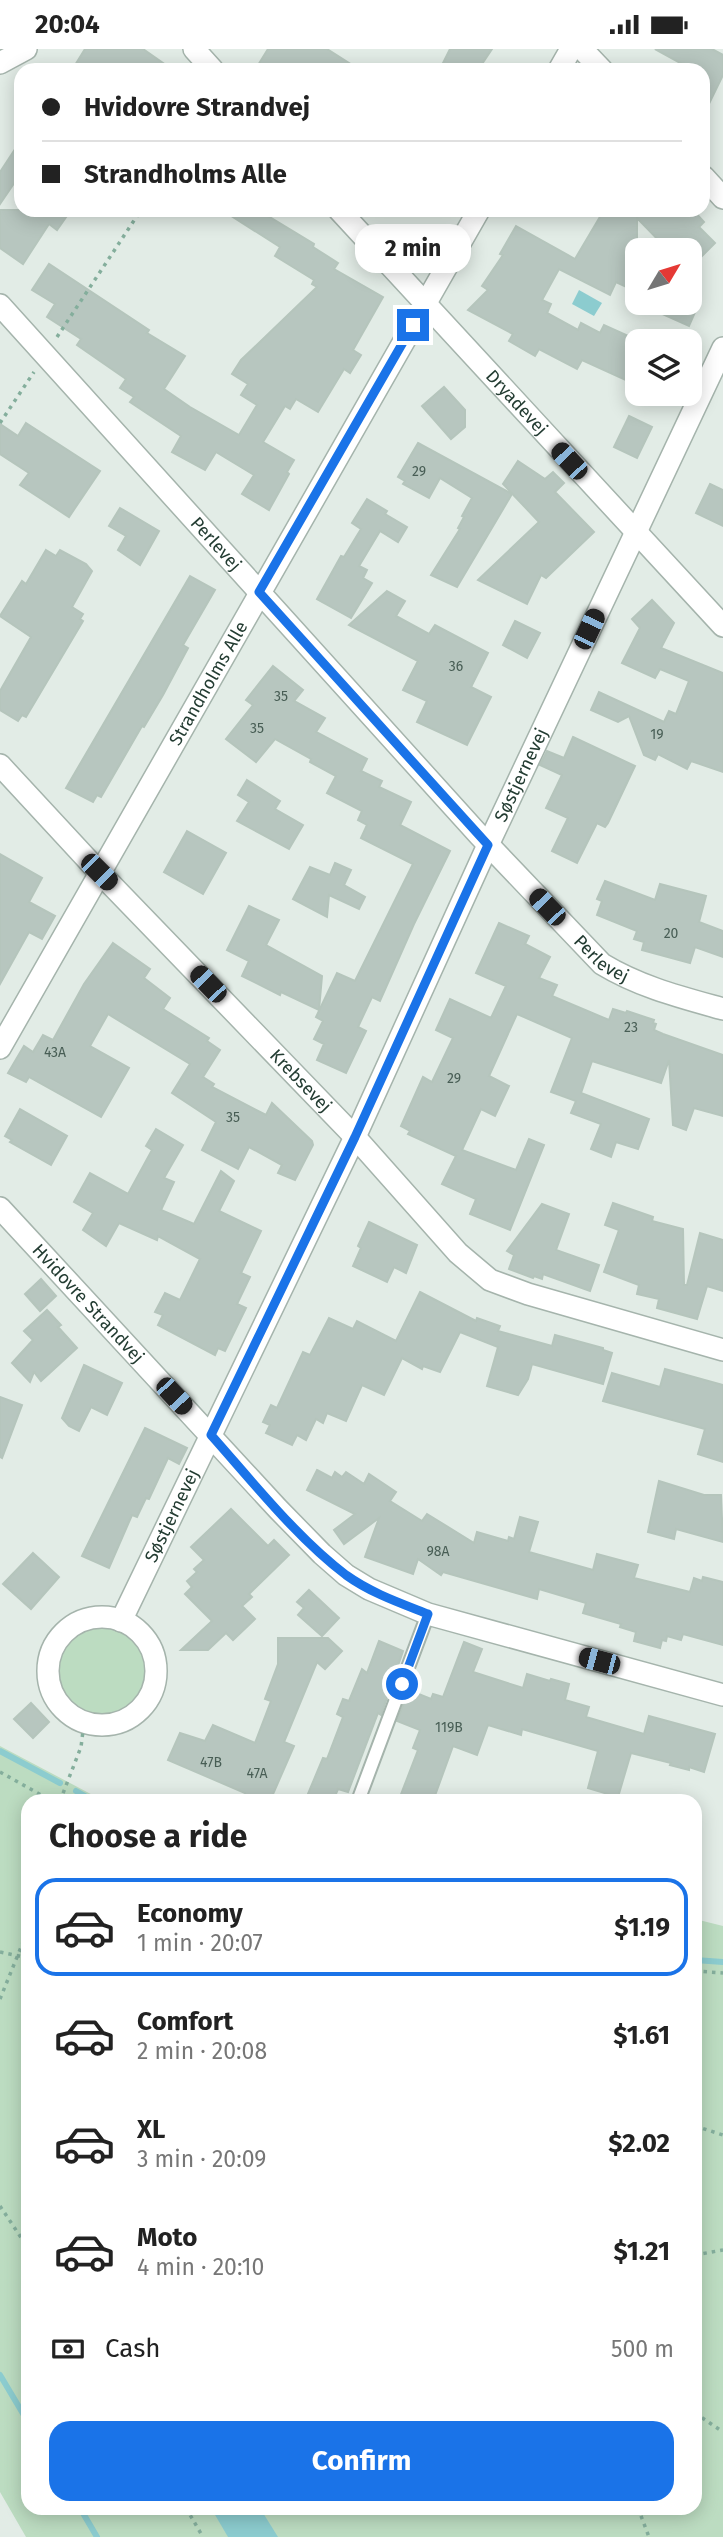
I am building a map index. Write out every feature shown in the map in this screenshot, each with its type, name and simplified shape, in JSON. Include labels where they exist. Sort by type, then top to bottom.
[{"type":"street","points":[[0,63],[26,49]]},
{"type":"street","points":[[194,49],[207,63]]},
{"type":"street","points":[[582,49],[595,63]]},
{"type":"street","points":[[710,184],[723,198]]},
{"type":"street","name":"Dryadevej","points":[[345,217],[723,626]]},
{"type":"street","name":"Strandholms Alle","points":[[0,1048],[475,217]]},
{"type":"street","name":"Perlevej","points":[[0,305],[488,845],[602,964],[625,979],[723,1009]]},
{"type":"street","name":"Søstjernevej","points":[[121,1621],[355,1137],[488,845],[723,348]]},
{"type":"street","name":"Krebsevej","points":[[0,765],[99,872],[355,1137],[458,1253],[491,1280],[528,1294],[723,1350]]},
{"type":"street","name":"Hvidovre Strandvej","points":[[0,1208],[278,1509],[346,1575],[383,1596],[428,1614],[723,1695]]},
{"type":"street","points":[[105,1617],[121,1621],[136,1629],[147,1641],[154,1657],[156,1673],[153,1689],[146,1704],[134,1716],[118,1724],[101,1726],[84,1723],[69,1714],[57,1702],[48,1678],[51,1652],[59,1637],[80,1622],[105,1617]]},
{"type":"lane","points":[[361,1794],[428,1614]]},
{"type":"path","points":[[0,423],[136,217]]},
{"type":"path","points":[[63,1794],[80,1747],[84,1723]]},
{"type":"path","points":[[0,1772],[39,1794]]},
{"type":"path","points":[[0,1999],[21,1948]]},
{"type":"path","points":[[0,1952],[21,1956]]},
{"type":"path","points":[[702,1972],[723,1973]]},
{"type":"path","points":[[702,2128],[723,2135]]},
{"type":"path","points":[[0,2206],[21,2238]]},
{"type":"path","points":[[702,2254],[723,2251]]},
{"type":"path","points":[[702,2418],[723,2432]]},
{"type":"path","points":[[190,2515],[203,2537]]},
{"type":"path","points":[[641,2515],[649,2537]]},
{"type":"green space","points":[[100,1626],[117,1629],[132,1639],[142,1654],[145,1671],[142,1688],[132,1703],[117,1713],[100,1716],[83,1713],[68,1703],[58,1688],[55,1671],[58,1654],[68,1639],[83,1629]]},
{"type":"green space","points":[[0,1746],[91,1794],[21,1794],[21,2515],[702,2515],[702,1921],[723,1926],[723,2537],[26,2537],[0,2492]]},
{"type":"water","points":[[579,290],[602,303],[594,316],[572,304]]},
{"type":"water","points":[[215,2515],[264,2515],[278,2537],[228,2537]]},
{"type":"building","points":[[85,49],[143,49],[163,63],[76,63]]},
{"type":"building","points":[[268,49],[327,49],[349,63],[259,63]]},
{"type":"building","points":[[450,49],[492,49],[483,63],[443,63]]},
{"type":"building","points":[[655,49],[712,49],[723,55],[723,75],[710,102],[710,63],[680,63]]},
{"type":"building","points":[[14,151],[14,183],[0,204],[0,172]]},
{"type":"building","points":[[0,210],[14,210],[14,217],[66,217],[57,230],[49,224],[23,264],[0,248]]},
{"type":"building","points":[[233,217],[270,217],[314,244],[313,247],[338,263],[334,269],[383,297],[353,350],[361,355],[350,373],[344,369],[318,412],[296,399],[290,409],[285,406],[263,442],[294,460],[269,510],[242,494],[254,475],[216,452],[205,470],[172,452],[181,436],[130,402],[134,397],[120,388],[126,379],[77,345],[81,339],[47,317],[55,304],[32,290],[49,264],[149,330],[147,333],[185,356],[164,389],[239,435],[257,405],[241,395],[248,384],[232,374],[241,360],[317,287],[312,284],[314,280],[275,256],[280,247]]},
{"type":"building","points":[[600,217],[699,217],[704,222],[699,227],[715,243],[702,256],[702,238],[656,238],[637,218],[637,238],[625,238],[625,286],[616,282],[610,295],[559,269],[542,300],[551,304],[547,313],[578,330],[581,323],[600,333],[604,325],[625,335],[625,380],[582,360],[577,369],[539,349],[535,356],[509,341],[513,334],[468,310],[488,290],[482,286],[503,255],[500,254],[516,226],[575,259]]},
{"type":"building","points":[[665,315],[694,315],[689,326]]},
{"type":"building","points":[[444,387],[465,410],[465,427],[451,439],[422,406]]},
{"type":"building","points":[[629,416],[652,427],[637,458],[614,447]]},
{"type":"building","points":[[26,423],[100,471],[69,517],[20,485],[29,473],[0,454],[0,424],[18,436]]},
{"type":"building","points":[[418,443],[512,494],[457,587],[431,575],[460,529],[458,528],[464,517],[462,516],[472,498],[440,478],[429,498],[403,484],[405,481],[398,477]]},
{"type":"building","points":[[518,461],[545,479],[553,472],[564,483],[555,492],[594,532],[546,578],[541,575],[527,604],[478,580],[539,522],[503,484]]},
{"type":"building","points":[[710,484],[723,490],[723,526],[696,513]]},
{"type":"building","points":[[367,499],[407,527],[398,542],[380,531],[359,566],[367,570],[363,578],[372,583],[351,618],[317,599],[341,556],[344,557],[361,529],[352,523]]},
{"type":"building","points":[[120,508],[159,531],[140,565],[118,550],[126,536],[109,526]]},
{"type":"building","points":[[46,550],[56,556],[60,550],[86,564],[92,571],[72,607],[83,614],[80,619],[83,621],[26,717],[22,715],[18,721],[0,710],[0,691],[31,637],[0,616],[22,581],[26,584]]},
{"type":"building","points":[[190,576],[215,590],[183,645],[188,648],[163,695],[101,797],[97,795],[93,802],[66,788]]},
{"type":"building","points":[[387,591],[405,601],[396,616],[429,634],[435,625],[488,653],[471,687],[491,697],[467,745],[417,722],[427,701],[403,690],[418,661],[349,625]]},
{"type":"building","points":[[652,600],[674,623],[661,648],[723,673],[723,772],[691,761],[687,769],[658,754],[655,760],[644,755],[629,716],[618,722],[591,710],[599,692],[664,722],[669,711],[676,714],[689,681],[660,669],[655,678],[622,663],[640,628],[632,619]]},
{"type":"building","points":[[515,621],[540,633],[527,658],[503,645]]},
{"type":"building","points":[[273,666],[303,690],[294,701],[325,718],[316,732],[367,759],[361,771],[382,781],[379,787],[411,802],[400,825],[450,851],[380,1001],[372,997],[358,1027],[366,1031],[346,1073],[317,1060],[324,1044],[314,1039],[323,1021],[316,1017],[337,973],[355,981],[413,864],[361,838],[367,825],[358,820],[362,811],[327,793],[336,776],[310,762],[311,759],[275,739],[256,762],[226,739],[253,705],[246,700]]},
{"type":"building","points":[[573,737],[635,766],[608,823],[605,827],[597,823],[577,863],[552,851],[568,818],[546,808],[562,775],[540,765],[547,751],[564,758]]},
{"type":"building","points":[[247,780],[280,801],[275,809],[303,825],[289,849],[237,821],[249,802],[238,795]]},
{"type":"building","points":[[187,831],[226,853],[203,894],[164,872]]},
{"type":"building","points":[[0,854],[42,878],[29,902],[55,916],[42,939],[29,932],[0,984]]},
{"type":"building","points":[[335,863],[351,870],[344,885],[365,897],[359,909],[329,895],[327,917],[293,899],[310,867],[330,875]]},
{"type":"building","points":[[605,881],[655,900],[660,884],[706,896],[699,922],[723,931],[723,957],[695,947],[690,963],[642,950],[644,942],[634,939],[637,931],[597,915],[602,901],[597,899]]},
{"type":"building","points":[[249,906],[279,920],[266,945],[322,976],[319,1010],[242,976],[249,961],[227,950]]},
{"type":"building","points":[[499,923],[529,936],[525,944],[550,957],[539,978],[557,985],[552,996],[609,1020],[613,1009],[654,1020],[654,1030],[723,1055],[723,1116],[694,1108],[686,1130],[673,1125],[669,1060],[661,1083],[592,1061],[581,1093],[649,1119],[638,1149],[616,1142],[611,1157],[591,1149],[601,1124],[571,1113],[576,1101],[551,1092],[572,1038],[517,1014],[489,1076],[509,1086],[495,1116],[481,1109],[462,1150],[516,1170],[529,1139],[544,1145],[510,1230],[470,1214],[476,1199],[442,1184],[456,1156],[408,1134],[410,1131],[401,1126],[423,1077],[432,1082],[453,1038],[436,1030],[450,999],[491,1018],[506,986],[476,973]]},
{"type":"building","points":[[113,943],[150,969],[144,978],[170,998],[163,1009],[209,1038],[207,1041],[220,1050],[203,1077],[214,1084],[212,1087],[266,1115],[272,1103],[312,1141],[313,1145],[295,1180],[278,1173],[282,1165],[249,1147],[238,1169],[202,1150],[216,1122],[172,1093],[190,1064],[108,1014],[90,1046],[129,1068],[101,1117],[29,1077],[26,1082],[8,1073],[24,1046],[33,1052],[43,1035],[53,1040],[84,984]]},
{"type":"building","points":[[20,1109],[67,1136],[51,1165],[10,1142],[12,1140],[5,1136]]},
{"type":"building","points":[[156,1129],[183,1145],[164,1178],[174,1182],[161,1210],[194,1224],[221,1171],[234,1181],[219,1211],[261,1231],[241,1273],[250,1277],[237,1304],[246,1308],[225,1351],[218,1348],[215,1355],[158,1325],[163,1315],[155,1312],[165,1293],[180,1300],[200,1259],[158,1236],[157,1240],[119,1223],[106,1246],[83,1230],[93,1213],[74,1202],[90,1173],[128,1194],[152,1150],[146,1146]]},
{"type":"building","points":[[613,1203],[653,1217],[652,1221],[683,1229],[684,1285],[687,1285],[700,1233],[723,1240],[723,1291],[707,1286],[697,1319],[657,1308],[659,1299],[637,1294],[639,1285],[604,1272],[619,1230],[605,1225]]},
{"type":"building","points":[[542,1204],[569,1214],[556,1250],[599,1265],[590,1291],[543,1274],[542,1279],[533,1278],[509,1269],[514,1255],[507,1251]]},
{"type":"building","points":[[369,1222],[417,1245],[406,1273],[394,1267],[387,1282],[353,1266],[361,1248],[358,1246]]},
{"type":"building","points":[[41,1279],[56,1296],[40,1311],[25,1294]]},
{"type":"building","points":[[420,1292],[476,1321],[477,1318],[500,1326],[498,1331],[552,1346],[555,1335],[603,1348],[612,1353],[603,1384],[532,1364],[528,1379],[518,1395],[487,1386],[498,1347],[460,1332],[440,1372],[423,1366],[422,1369],[402,1358],[384,1395],[362,1385],[346,1421],[327,1413],[323,1423],[316,1419],[306,1440],[297,1435],[292,1445],[266,1433],[270,1425],[263,1422],[271,1405],[277,1408],[303,1352],[310,1355],[329,1318],[353,1329],[357,1321],[396,1341]]},
{"type":"building","points":[[47,1310],[77,1348],[41,1381],[34,1372],[30,1382],[12,1363],[33,1340],[24,1331]]},
{"type":"building","points":[[84,1365],[122,1383],[107,1415],[91,1407],[79,1431],[69,1426],[62,1418]]},
{"type":"building","points":[[665,1369],[723,1385],[723,1462],[698,1454],[705,1429],[603,1401],[612,1373],[660,1387]]},
{"type":"building","points":[[0,1397],[22,1405],[2,1458],[0,1457]]},
{"type":"building","points":[[145,1428],[187,1448],[179,1464],[168,1458],[149,1499],[146,1498],[137,1517],[132,1515],[109,1568],[82,1556]]},
{"type":"building","points":[[317,1470],[332,1478],[335,1472],[342,1477],[346,1472],[364,1484],[369,1474],[396,1492],[390,1501],[422,1521],[427,1514],[474,1543],[477,1532],[508,1541],[509,1537],[514,1539],[520,1517],[538,1522],[529,1552],[593,1570],[597,1554],[638,1565],[634,1578],[690,1592],[694,1578],[702,1581],[703,1577],[723,1582],[723,1645],[683,1634],[681,1640],[667,1636],[666,1641],[662,1640],[660,1648],[634,1641],[636,1632],[620,1627],[621,1624],[583,1613],[586,1603],[539,1589],[537,1599],[443,1572],[441,1575],[418,1559],[413,1574],[365,1557],[379,1518],[344,1544],[334,1530],[355,1514],[307,1490]]},
{"type":"building","points":[[659,1481],[704,1495],[721,1495],[723,1542],[676,1529],[674,1539],[648,1532]]},
{"type":"building","points":[[231,1509],[268,1546],[274,1540],[289,1555],[249,1594],[252,1597],[242,1606],[255,1619],[233,1640],[226,1633],[208,1650],[181,1650],[212,1621],[185,1594],[192,1587],[187,1581],[197,1572],[194,1569],[204,1560],[191,1547]]},
{"type":"building","points":[[33,1553],[59,1577],[31,1609],[3,1584]]},
{"type":"building","points":[[309,1590],[339,1618],[322,1636],[298,1615],[304,1608],[297,1602]]},
{"type":"building","points":[[278,1638],[328,1638],[342,1651],[325,1669],[317,1662],[284,1742],[294,1746],[273,1794],[244,1794],[168,1760],[180,1733],[205,1741],[213,1725],[255,1743],[271,1701],[265,1699],[278,1664]]},
{"type":"building","points":[[379,1641],[403,1651],[381,1715],[378,1713],[348,1792],[338,1789],[336,1794],[308,1794],[323,1758],[327,1759],[343,1717],[337,1714],[343,1699],[349,1701],[362,1669],[367,1673]]},
{"type":"building","points":[[464,1642],[482,1649],[473,1672],[523,1688],[527,1674],[569,1684],[565,1700],[589,1707],[586,1717],[644,1734],[649,1716],[715,1734],[704,1772],[631,1753],[619,1794],[608,1794],[588,1788],[598,1751],[522,1729],[521,1735],[488,1725],[477,1755],[453,1746],[436,1794],[401,1794],[418,1750],[413,1748],[420,1730],[397,1721],[409,1690],[431,1699],[433,1694],[443,1697]]},
{"type":"building","points":[[31,1703],[49,1722],[33,1738],[14,1719]]},
{"type":"waterway","points":[[0,1751],[60,1783]]},
{"type":"waterway","points":[[76,1791],[81,1794]]},
{"type":"waterway","points":[[702,1960],[723,1962]]},
{"type":"waterway","points":[[0,2375],[21,2410]]},
{"type":"waterway","points":[[84,2515],[97,2537]]},
{"type":"route","points":[[402,1684],[428,1614],[383,1596],[346,1575],[278,1509],[211,1435],[355,1137],[488,845],[259,592],[413,325]]}]
